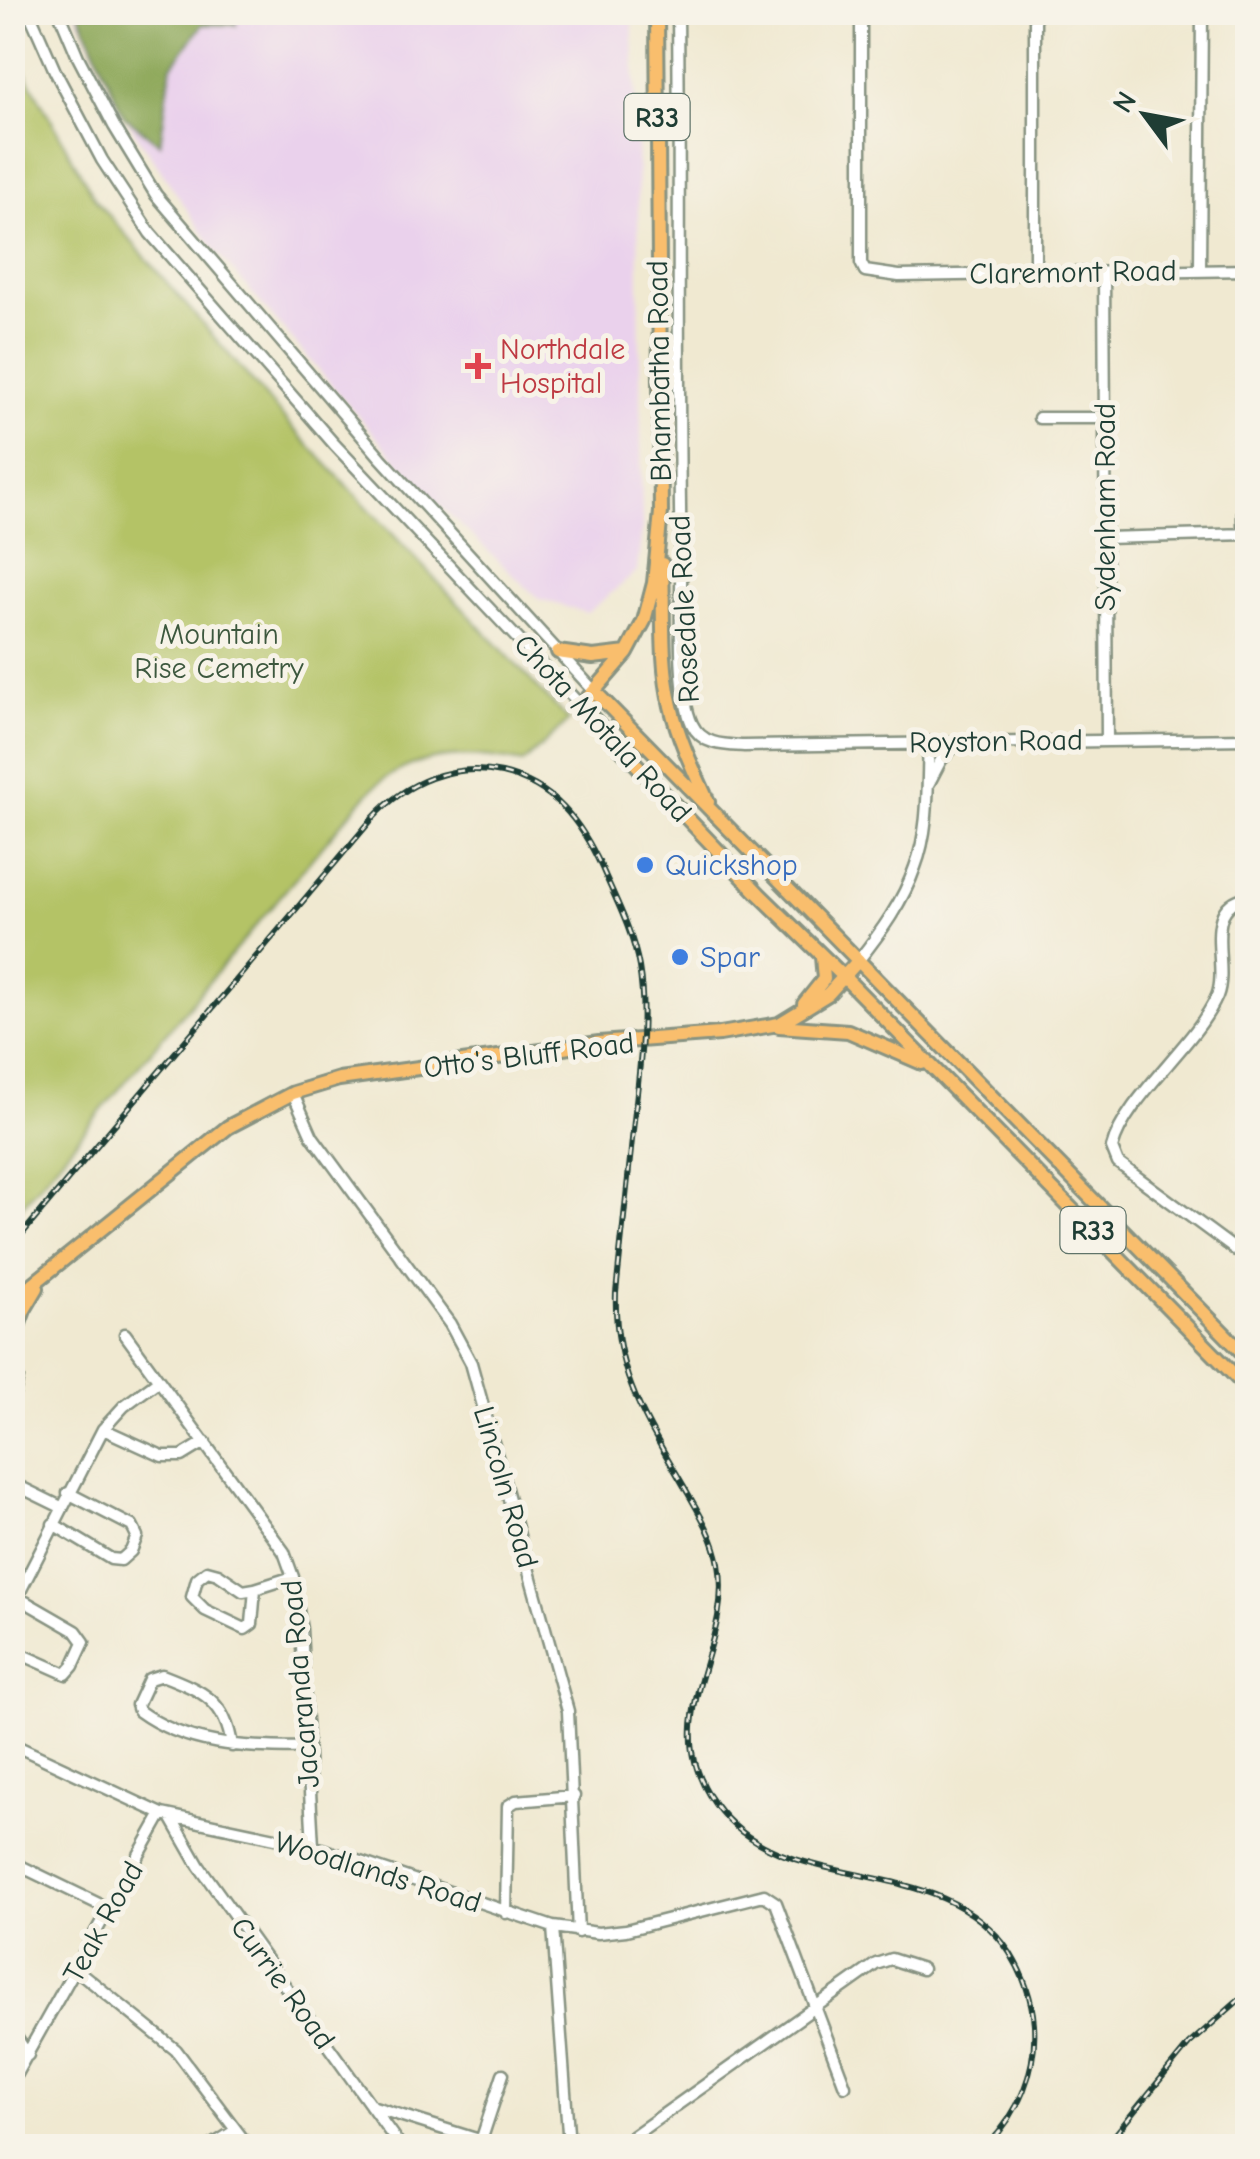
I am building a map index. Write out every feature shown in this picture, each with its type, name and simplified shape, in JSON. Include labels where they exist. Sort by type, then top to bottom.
[{"type":"main road","name":"Bhambatha Road","points":[[580,706],[638,636],[651,600],[661,512],[657,12]]},
{"type":"main road","points":[[661,512],[670,704],[685,750],[712,809]]},
{"type":"main road","points":[[558,652],[594,657],[627,652]]},
{"type":"main road","name":"Chota Motala Road","points":[[595,692],[1248,1358]]},
{"type":"main road","name":"Chota Motala Road","points":[[580,706],[1248,1389]]},
{"type":"main road","points":[[774,1025],[798,1010],[822,985],[825,973],[821,956]]},
{"type":"main road","name":"Otto's Bluff Road","points":[[12,1301],[228,1126],[293,1093],[340,1080],[598,1043],[720,1034],[774,1025],[812,1007],[858,961]]},
{"type":"main road","points":[[774,1025],[848,1031],[902,1052],[938,1072]]},
{"type":"main road","points":[[12,1342],[24,1310],[48,1274]]},
{"type":"street","name":"Chota Motala Road","points":[[28,12],[102,160],[150,233],[334,444],[580,706]]},
{"type":"street","name":"Chota Motala Road","points":[[60,12],[108,113],[156,195],[382,458],[595,692]]},
{"type":"street","name":"Rosedale Road","points":[[678,12],[679,502],[684,679],[694,730],[713,744],[744,746]]},
{"type":"street","name":"Claremont Road","points":[[861,12],[861,263],[869,273],[899,276],[1248,270]]},
{"type":"street","points":[[1034,274],[1035,12]]},
{"type":"street","points":[[1200,269],[1202,12]]},
{"type":"street","name":"Sydenham Road","points":[[1104,274],[1107,740]]},
{"type":"street","points":[[1105,538],[1245,534],[1242,401]]},
{"type":"street","points":[[1039,418],[1104,418]]},
{"type":"street","name":"Royston Road","points":[[744,746],[1248,739]]},
{"type":"street","points":[[908,742],[928,768]]},
{"type":"street","name":"Otto's Bluff Road","points":[[858,961],[895,910],[916,865],[924,830],[929,742]]},
{"type":"street","points":[[926,788],[941,760],[958,743]]},
{"type":"street","points":[[1248,897],[1234,900],[1222,913],[1220,986],[1216,997],[1130,1114],[1112,1148],[1118,1163],[1248,1259]]},
{"type":"street","name":"Lincoln Road","points":[[293,1093],[312,1136],[450,1324],[470,1363],[568,1711],[578,1932]]},
{"type":"street","name":"Jacaranda Road","points":[[126,1334],[284,1552],[293,1578],[300,1629],[313,1846]]},
{"type":"street","points":[[12,1355],[18,1378],[12,1401]]},
{"type":"street","points":[[12,1650],[66,1674],[73,1666],[84,1642],[76,1632],[15,1602],[103,1429],[124,1406],[158,1382]]},
{"type":"street","points":[[103,1429],[173,1458],[205,1442]]},
{"type":"street","points":[[12,1483],[61,1507]]},
{"type":"street","points":[[52,1524],[116,1560],[126,1558],[136,1540],[132,1526],[68,1493]]},
{"type":"street","points":[[255,1589],[252,1624],[241,1630],[198,1606],[192,1597],[197,1579],[206,1571],[218,1574],[243,1591],[293,1578]]},
{"type":"street","points":[[232,1746],[225,1716],[214,1702],[162,1675],[149,1679],[137,1705],[139,1711],[190,1738],[232,1746],[307,1748]]},
{"type":"street","name":"Woodlands Road","points":[[12,1744],[166,1816],[313,1846],[553,1927],[578,1932],[626,1930],[764,1895],[776,1902],[815,2008]]},
{"type":"street","points":[[506,1912],[508,1806],[516,1800],[574,1796]]},
{"type":"street","name":"Teak Road","points":[[12,2082],[166,1816]]},
{"type":"street","name":"Currie Road","points":[[166,1816],[400,2146]]},
{"type":"street","points":[[12,1862],[110,1909]]},
{"type":"street","points":[[553,1927],[569,2146]]},
{"type":"street","points":[[620,2146],[876,1964],[892,1960],[922,1969]]},
{"type":"street","points":[[77,1970],[176,2050],[248,2146]]},
{"type":"street","points":[[815,2008],[846,2086]]},
{"type":"street","points":[[12,2031],[28,2055]]},
{"type":"street","points":[[480,2141],[503,2074]]},
{"type":"street","points":[[370,2106],[498,2146]]},
{"type":"street","points":[[211,2146],[236,2130]]},
{"type":"shaded area","name":"Northdale Hospital","points":[[76,13],[632,13],[642,528],[637,572],[587,613],[539,599],[417,484],[214,249],[121,112]]},
{"type":"green space","points":[[79,13],[236,13],[236,25],[203,24],[171,67],[160,144],[124,116]]},
{"type":"green space","name":"Mountain Rise Cemetry","points":[[13,51],[95,199],[288,423],[569,721],[523,763],[466,756],[430,760],[395,773],[374,788],[13,1216]]},
{"type":"railway","points":[[12,1246],[386,805],[415,785],[466,770],[502,773],[537,786],[551,796],[585,835],[602,868],[639,967],[642,1039],[616,1293],[617,1322],[620,1348],[635,1396],[705,1525],[719,1564],[721,1595],[716,1626],[693,1713],[692,1742],[698,1773],[715,1804],[744,1834],[780,1853],[820,1866],[905,1885],[945,1899],[981,1920],[1010,1953],[1031,2005],[1032,2058],[1017,2105],[987,2146]]},
{"type":"railway","points":[[1106,2146],[1189,2044],[1248,1992]]},
{"type":"place","name":"Northdale Hospital","points":[[478,366]]},
{"type":"place","name":"Quickshop","points":[[645,865]]},
{"type":"place","name":"Spar","points":[[680,957]]}]
